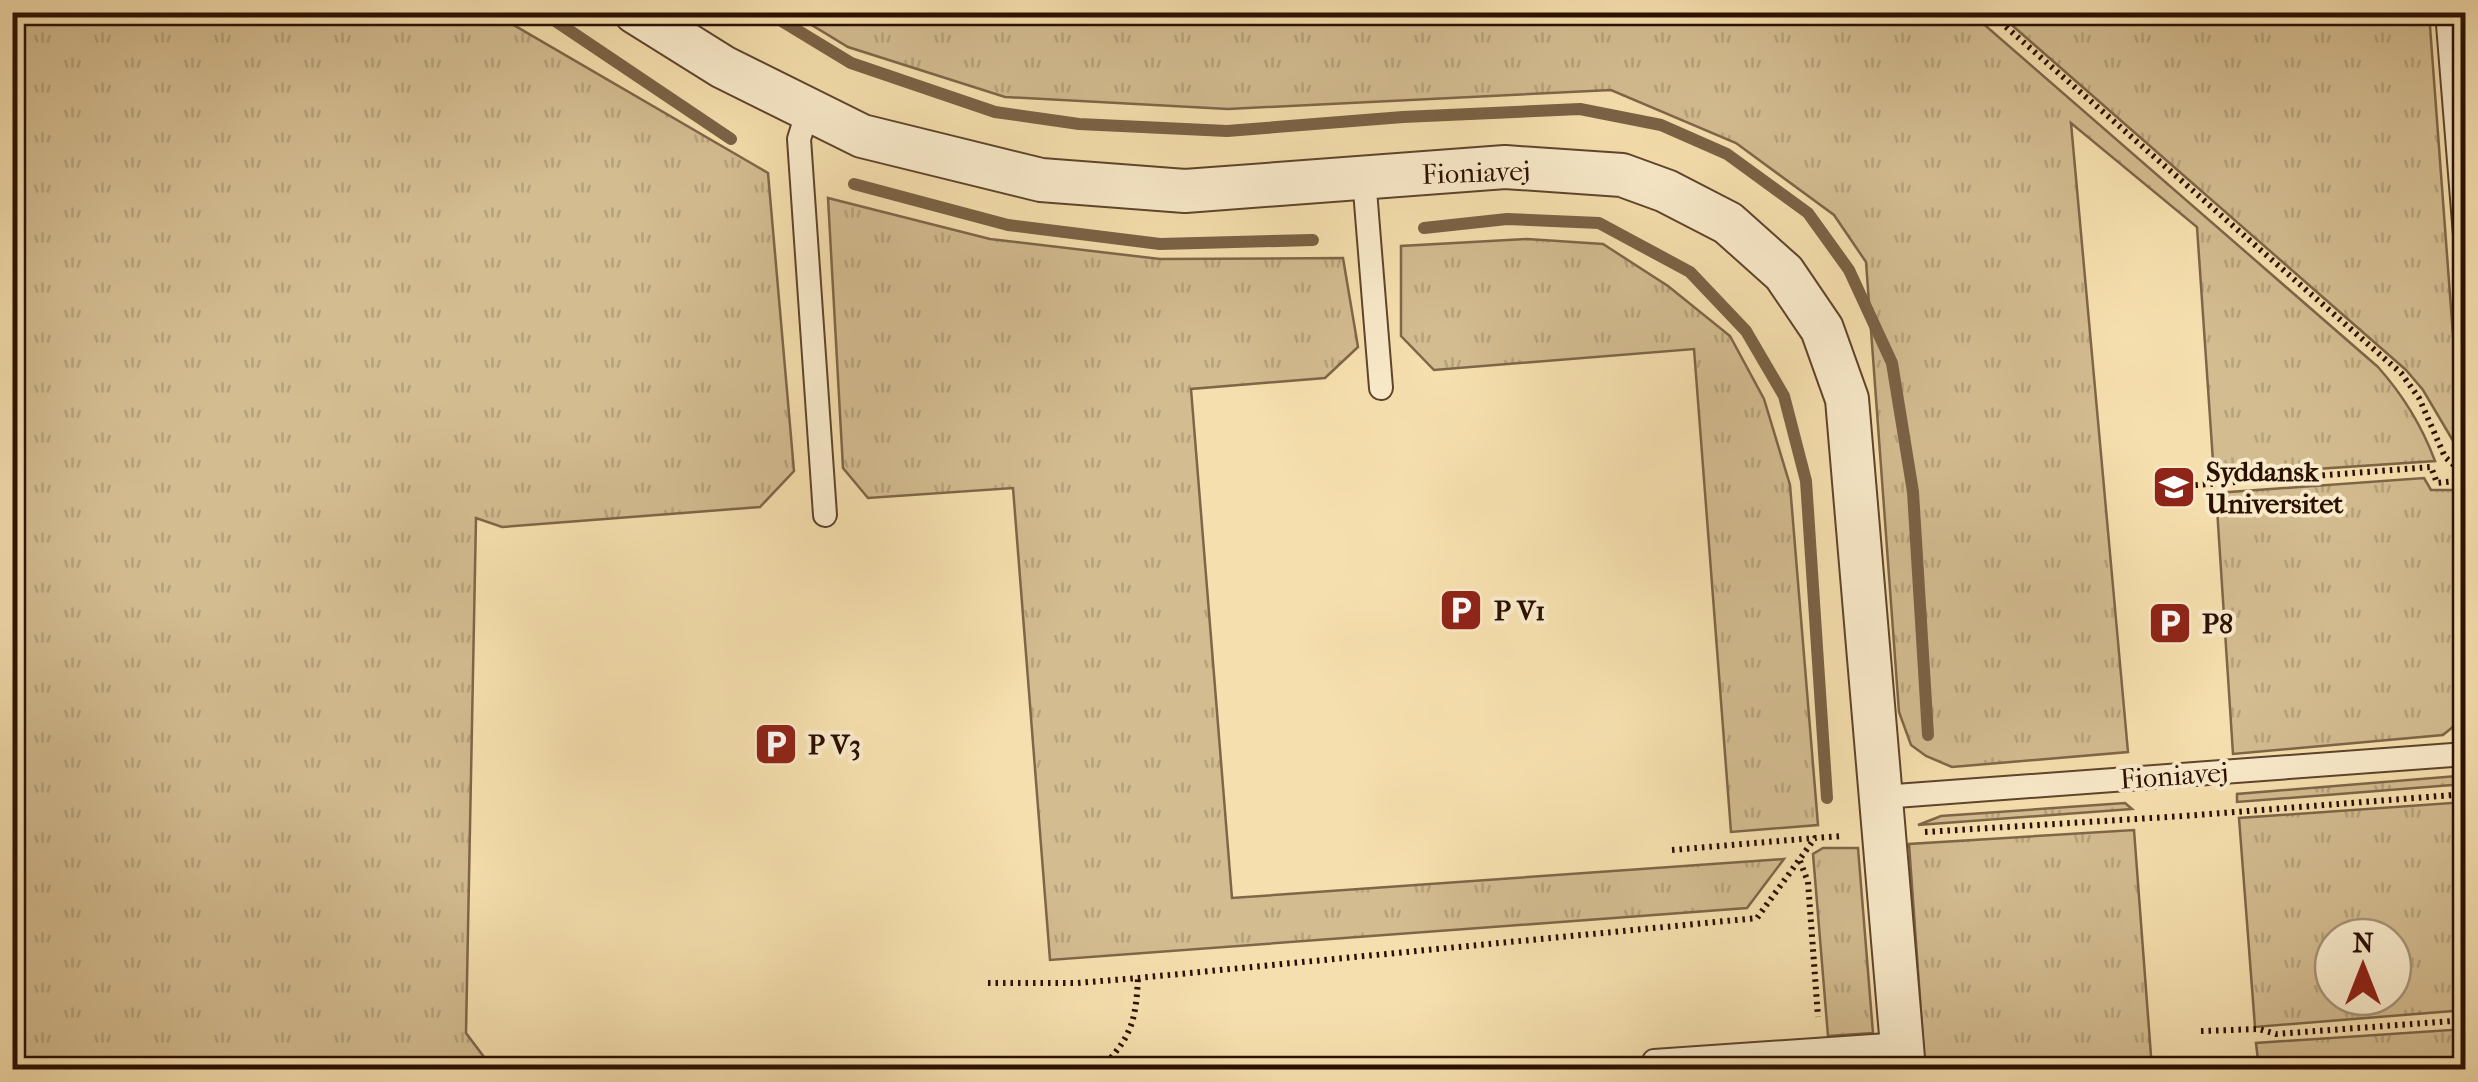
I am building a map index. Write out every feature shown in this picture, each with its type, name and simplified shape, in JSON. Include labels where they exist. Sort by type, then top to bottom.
[{"type":"street","name":"Fioniavej","points":[[634,12],[723,68],[862,136],[1040,180],[1185,191],[1505,167],[1622,175],[1666,191],[1728,223],[1784,273],[1822,329],[1848,399],[1903,1057]]},
{"type":"lane","points":[[2447,12],[2466,248]]},
{"type":"lane","points":[[808,110],[799,139],[825,516]]},
{"type":"lane","points":[[1364,178],[1382,388]]},
{"type":"lane","name":"Fioniavej","points":[[1884,815],[2466,754]]},
{"type":"lane","points":[[1654,1061],[1820,1050],[1903,1057]]},
{"type":"path","points":[[1989,12],[2401,373],[2419,398],[2446,457],[2456,467],[2466,466]]},
{"type":"path","points":[[2158,488],[2431,467],[2437,483],[2466,480]]},
{"type":"path","points":[[1672,850],[1816,838],[1884,815],[2184,816],[2466,794]]},
{"type":"path","points":[[988,983],[1138,978],[1757,918],[1816,838]]},
{"type":"path","points":[[1800,860],[1808,882],[1820,1050]]},
{"type":"path","points":[[993,1070],[1106,1062],[1126,1041],[1136,1010],[1138,978]]},
{"type":"path","points":[[2201,1031],[2259,1030],[2276,1034],[2466,1020]]},
{"type":"green space","points":[[12,13],[493,13],[768,173],[794,471],[760,507],[502,527],[476,518],[466,1033],[493,1069],[13,1069]]},
{"type":"green space","points":[[792,13],[1971,13],[2378,367],[2411,411],[2435,461],[2214,476],[2197,227],[2071,123],[2128,752],[1952,767],[1911,745],[1899,712],[1866,262],[1834,215],[1736,143],[1611,90],[1228,109],[1005,97],[848,47]]},
{"type":"green space","points":[[1998,13],[2429,13],[2462,456],[2423,390],[2406,370]]},
{"type":"green space","points":[[828,198],[990,239],[1160,259],[1343,258],[1358,347],[1325,378],[1191,389],[1232,898],[1784,859],[1747,908],[1050,960],[1013,488],[868,498],[843,468]]},
{"type":"green space","points":[[1527,239],[1603,244],[1668,286],[1730,336],[1764,399],[1790,485],[1818,825],[1731,832],[1694,349],[1434,370],[1401,336],[1401,246]]},
{"type":"green space","points":[[2424,478],[2431,490],[2462,490],[2465,717],[2443,735],[2233,754],[2216,493]]},
{"type":"green space","points":[[2457,776],[2465,784],[2237,802],[2237,794]]},
{"type":"green space","points":[[2465,802],[2465,1010],[2413,1014],[2413,917],[2313,917],[2313,1017],[2379,1017],[2255,1027],[2239,818]]},
{"type":"green space","points":[[2125,803],[2132,809],[1918,825],[1941,816]]},
{"type":"green space","points":[[2134,830],[2152,1069],[1925,1069],[1909,844]]},
{"type":"green space","points":[[1823,848],[1858,848],[1873,1033],[1828,1036],[1813,854]]},
{"type":"green space","points":[[2465,1029],[2465,1069],[2259,1069],[2256,1043]]},
{"type":"waterway","points":[[542,12],[731,139]]},
{"type":"waterway","points":[[767,12],[851,63],[995,112],[1079,124],[1227,131],[1403,117],[1580,109],[1661,125],[1727,154],[1808,213],[1849,270],[1892,363],[1913,492],[1928,735]]},
{"type":"waterway","points":[[854,184],[1008,225],[1160,244],[1313,240]]},
{"type":"waterway","points":[[1424,228],[1507,219],[1599,223],[1690,272],[1746,331],[1784,396],[1806,481],[1827,798]]},
{"type":"place","name":"Syddansk Universitet","points":[[2174,487]]},
{"type":"place","name":"P V1","points":[[1461,610]]},
{"type":"place","name":"P8","points":[[2170,623]]},
{"type":"place","name":"P V3","points":[[776,744]]}]
